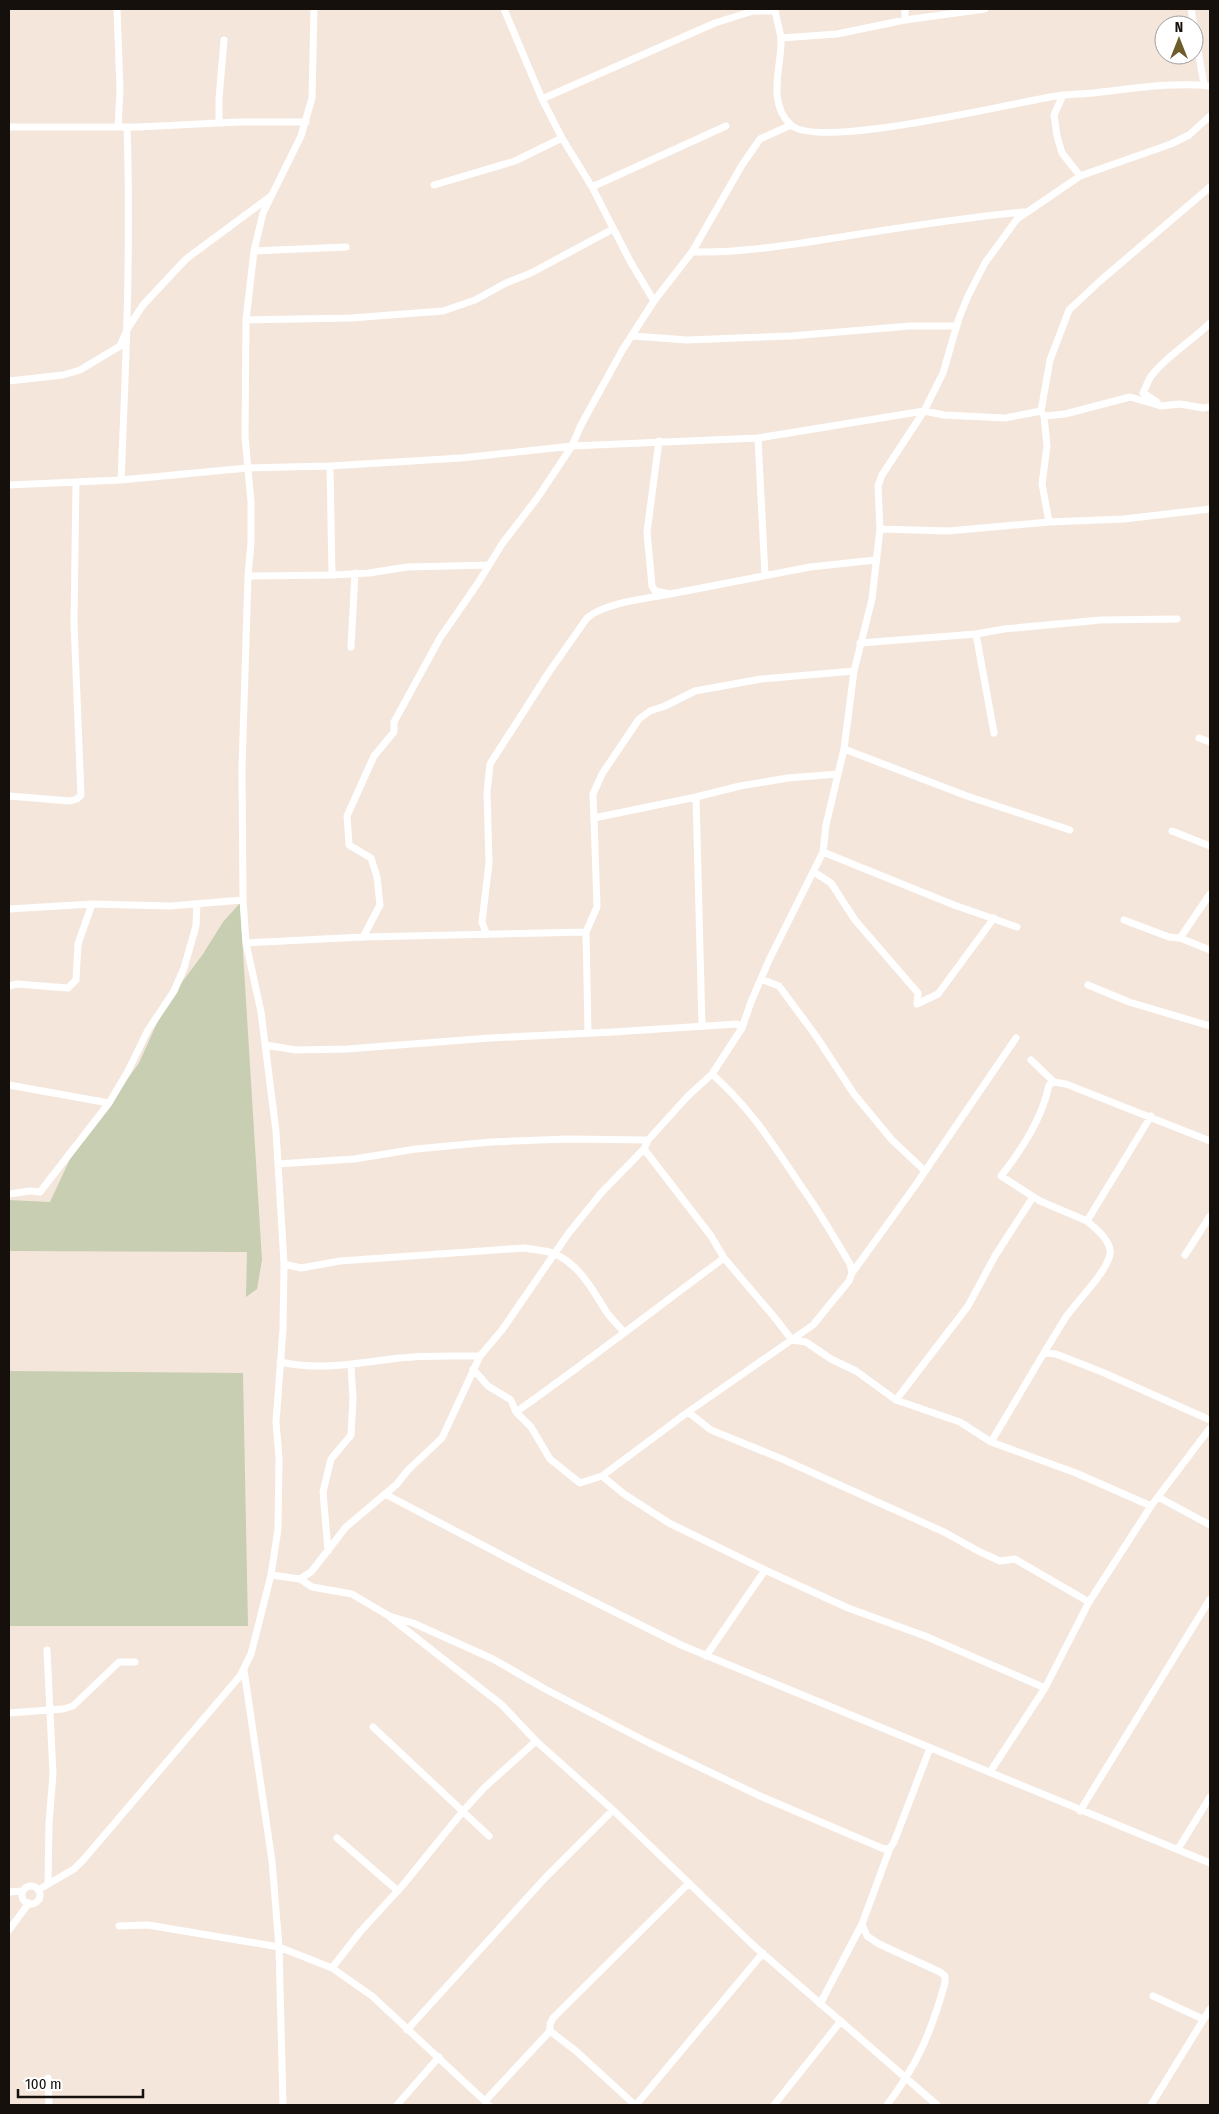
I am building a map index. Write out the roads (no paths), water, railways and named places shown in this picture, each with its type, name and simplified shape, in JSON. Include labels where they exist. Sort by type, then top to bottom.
[{"type":"street","points":[[117,9],[120,90],[118,127]]},
{"type":"street","points":[[38,1890],[74,1869],[84,1859],[244,1670],[251,1654],[272,1575],[278,1529],[279,1458],[276,1422],[284,1264],[276,1131],[261,1012],[246,943],[243,900],[242,769],[248,576],[251,542],[251,502],[247,468],[244,360],[246,320],[254,251],[263,213],[306,122],[312,98],[314,9]]},
{"type":"street","points":[[504,9],[542,99],[562,138],[592,187],[630,261],[654,301]]},
{"type":"street","points":[[905,9],[905,20]]},
{"type":"street","points":[[781,38],[837,34],[905,20],[985,9]]},
{"type":"street","points":[[542,99],[715,23],[753,11],[776,10],[781,38],[776,87],[781,113],[798,130],[812,132],[852,131],[969,114],[1063,95],[1137,87],[1207,85],[1192,9]]},
{"type":"street","points":[[219,124],[219,98],[224,40]]},
{"type":"street","points":[[1063,95],[1054,115],[1057,136],[1062,153],[1080,176]]},
{"type":"street","points":[[300,1579],[311,1572],[346,1527],[385,1494],[442,1438],[480,1356],[502,1330],[554,1253],[602,1192],[644,1149],[648,1140],[688,1096],[712,1074],[742,1028],[761,979],[823,852],[826,825],[844,749],[854,672],[872,599],[880,528],[878,486],[882,475],[924,411],[943,373],[968,296],[985,263],[1017,219],[1080,176],[1172,144],[1189,135],[1210,116]]},
{"type":"street","points":[[9,127],[127,127],[306,122]]},
{"type":"street","points":[[363,936],[380,905],[378,877],[371,858],[349,845],[347,816],[374,756],[394,732],[394,722],[440,638],[502,544],[538,497],[572,446],[581,425],[623,349],[654,301],[692,252],[742,165],[760,139],[791,125]]},
{"type":"street","points":[[592,187],[726,126]]},
{"type":"street","points":[[121,480],[128,328],[129,180],[127,127]]},
{"type":"street","points":[[434,185],[515,161],[562,138]]},
{"type":"street","points":[[1049,522],[1042,484],[1047,446],[1042,413],[1050,360],[1069,310],[1210,187]]},
{"type":"street","points":[[9,381],[63,375],[80,370],[120,346],[128,328],[143,304],[186,259],[272,195]]},
{"type":"street","points":[[692,252],[719,253],[766,248],[980,216],[1026,212]]},
{"type":"street","points":[[244,216],[263,213]]},
{"type":"street","points":[[246,320],[351,318],[443,311],[475,300],[506,283],[531,273],[613,229]]},
{"type":"street","points":[[254,251],[346,247]]},
{"type":"street","points":[[1144,393],[1151,376],[1172,354],[1193,340],[1210,323]]},
{"type":"street","points":[[632,336],[687,340],[791,336],[910,326],[958,326]]},
{"type":"street","points":[[9,485],[121,480],[247,468],[330,466],[462,458],[572,446],[758,438],[924,411],[951,416],[1005,418],[1042,413],[1065,414],[1144,393],[1161,406]]},
{"type":"street","points":[[1130,396],[1161,406],[1180,404],[1203,408],[1210,407]]},
{"type":"street","points":[[758,438],[764,575]]},
{"type":"street","points":[[659,441],[647,532],[652,586],[655,591],[670,594]]},
{"type":"street","points":[[330,466],[332,575]]},
{"type":"street","points":[[9,796],[70,800],[77,799],[81,795],[74,623],[76,482]]},
{"type":"street","points":[[880,528],[948,531],[1049,522],[1124,519],[1210,509]]},
{"type":"street","points":[[486,934],[482,922],[489,863],[487,792],[490,764],[549,672],[588,618],[595,612],[607,607],[764,575],[810,567],[876,560]]},
{"type":"street","points":[[248,576],[332,575],[407,567],[489,565]]},
{"type":"street","points":[[351,647],[355,573]]},
{"type":"street","points":[[860,644],[976,634],[1004,629],[1101,620],[1177,619]]},
{"type":"street","points":[[976,634],[994,733]]},
{"type":"street","points":[[588,1034],[586,932],[597,907],[593,794],[602,774],[639,720],[650,711],[665,706],[695,691],[761,679],[854,672]]},
{"type":"street","points":[[1199,738],[1210,742]]},
{"type":"street","points":[[844,749],[958,792],[1070,830]]},
{"type":"street","points":[[594,828],[594,818],[696,798],[740,786],[788,778],[838,774]]},
{"type":"street","points":[[696,798],[702,1026]]},
{"type":"street","points":[[1172,831],[1210,846]]},
{"type":"street","points":[[823,852],[954,905],[1018,927]]},
{"type":"street","points":[[814,872],[831,883],[856,920],[918,993],[917,1004],[938,994],[994,918]]},
{"type":"street","points":[[1180,938],[1210,894]]},
{"type":"street","points":[[9,909],[92,904],[197,904],[243,900]]},
{"type":"street","points":[[9,986],[17,984],[68,988],[76,980],[78,944],[92,904]]},
{"type":"street","points":[[9,1194],[30,1191],[40,1192],[58,1166],[109,1103],[128,1071],[148,1030],[174,991],[184,968],[196,926],[197,904]]},
{"type":"street","points":[[1124,920],[1210,950]]},
{"type":"street","points":[[246,943],[363,936],[586,932]]},
{"type":"street","points":[[761,979],[779,986],[816,1036],[854,1094],[892,1140],[925,1171]]},
{"type":"street","points":[[1088,986],[1129,1002],[1210,1026]]},
{"type":"street","points":[[264,1045],[296,1050],[347,1049],[490,1038],[588,1034],[737,1024],[742,1028]]},
{"type":"street","points":[[473,1369],[488,1386],[511,1400],[516,1412],[530,1427],[550,1458],[574,1479],[580,1483],[602,1476],[688,1412],[813,1325],[848,1281],[1016,1038]]},
{"type":"street","points":[[1031,1060],[1054,1082],[1066,1084],[1151,1116],[1210,1141]]},
{"type":"street","points":[[712,1074],[733,1093],[758,1122],[815,1204],[850,1264],[852,1273]]},
{"type":"street","points":[[991,1442],[1066,1316],[1101,1271],[1110,1254],[1109,1247],[1100,1232],[1086,1221],[1033,1197],[1001,1176],[1022,1149],[1046,1098],[1049,1085],[1054,1082]]},
{"type":"street","points":[[9,1085],[109,1103]]},
{"type":"street","points":[[1086,1221],[1151,1116]]},
{"type":"street","points":[[278,1164],[354,1159],[416,1149],[491,1142],[567,1139],[648,1140]]},
{"type":"street","points":[[644,1149],[701,1222],[724,1258],[776,1318],[792,1340],[806,1342],[831,1359],[856,1371],[896,1400],[960,1422],[991,1442],[1076,1473],[1151,1506]]},
{"type":"street","points":[[896,1400],[968,1306],[995,1256],[1033,1197]]},
{"type":"street","points":[[1185,1255],[1210,1216]]},
{"type":"street","points":[[284,1264],[301,1268],[340,1260],[524,1248],[554,1253],[571,1264],[590,1285],[604,1308],[624,1332]]},
{"type":"street","points":[[516,1412],[724,1258]]},
{"type":"street","points":[[1045,1353],[1056,1354],[1102,1372],[1210,1420]]},
{"type":"street","points":[[280,1362],[297,1365],[351,1366],[400,1358],[480,1356]]},
{"type":"street","points":[[328,1551],[323,1492],[331,1458],[351,1435],[353,1399],[351,1366]]},
{"type":"street","points":[[688,1412],[711,1430],[782,1459],[944,1532],[1000,1561],[1015,1559],[1089,1602]]},
{"type":"street","points":[[990,1772],[1046,1688],[1089,1602],[1151,1506],[1210,1428]]},
{"type":"street","points":[[602,1476],[624,1494],[669,1523],[765,1570],[848,1608],[925,1636],[1046,1688]]},
{"type":"street","points":[[385,1494],[528,1569],[706,1656],[1210,1863]]},
{"type":"street","points":[[1158,1497],[1210,1525]]},
{"type":"street","points":[[706,1656],[765,1570]]},
{"type":"street","points":[[272,1575],[300,1579],[312,1587],[352,1594],[389,1616],[502,1705],[536,1741],[613,1810],[763,1953],[938,2105]]},
{"type":"street","points":[[1080,1811],[1210,1599]]},
{"type":"street","points":[[389,1616],[413,1623],[493,1659],[545,1689],[649,1743],[760,1796],[803,1813],[875,1846],[884,1849],[890,1848]]},
{"type":"street","points":[[47,1650],[53,1774],[48,1884]]},
{"type":"street","points":[[9,1714],[73,1706],[119,1662],[136,1662]]},
{"type":"street","points":[[244,1670],[272,1861],[278,1947],[283,2105]]},
{"type":"street","points":[[373,1727],[489,1836]]},
{"type":"street","points":[[332,1968],[360,1932],[398,1890],[484,1787],[536,1741]]},
{"type":"street","points":[[820,2004],[862,1924],[930,1748]]},
{"type":"street","points":[[1178,1849],[1210,1797]]},
{"type":"street","points":[[407,2030],[546,1878],[613,1810]]},
{"type":"street","points":[[337,1838],[398,1890]]},
{"type":"street","points":[[118,1926],[148,1925],[278,1947],[332,1968],[372,1996],[487,2103],[550,2031],[550,2024],[553,2018],[689,1883]]},
{"type":"street","points":[[9,1892],[23,1891],[30,1886],[38,1890],[40,1895],[37,1901],[29,1903],[9,1930]]},
{"type":"street","points":[[23,1891],[24,1900],[29,1903]]},
{"type":"street","points":[[862,1924],[867,1936],[879,1944],[926,1965],[945,1976],[945,1983],[926,2042],[908,2079],[887,2105]]},
{"type":"street","points":[[550,2031],[576,2051],[635,2105],[763,1953]]},
{"type":"street","points":[[1154,1996],[1203,2019]]},
{"type":"street","points":[[1152,2105],[1210,2009]]},
{"type":"street","points":[[774,2105],[842,2021]]},
{"type":"street","points":[[397,2105],[439,2057]]},
{"type":"street","points":[[48,2078],[50,2105]]}]
